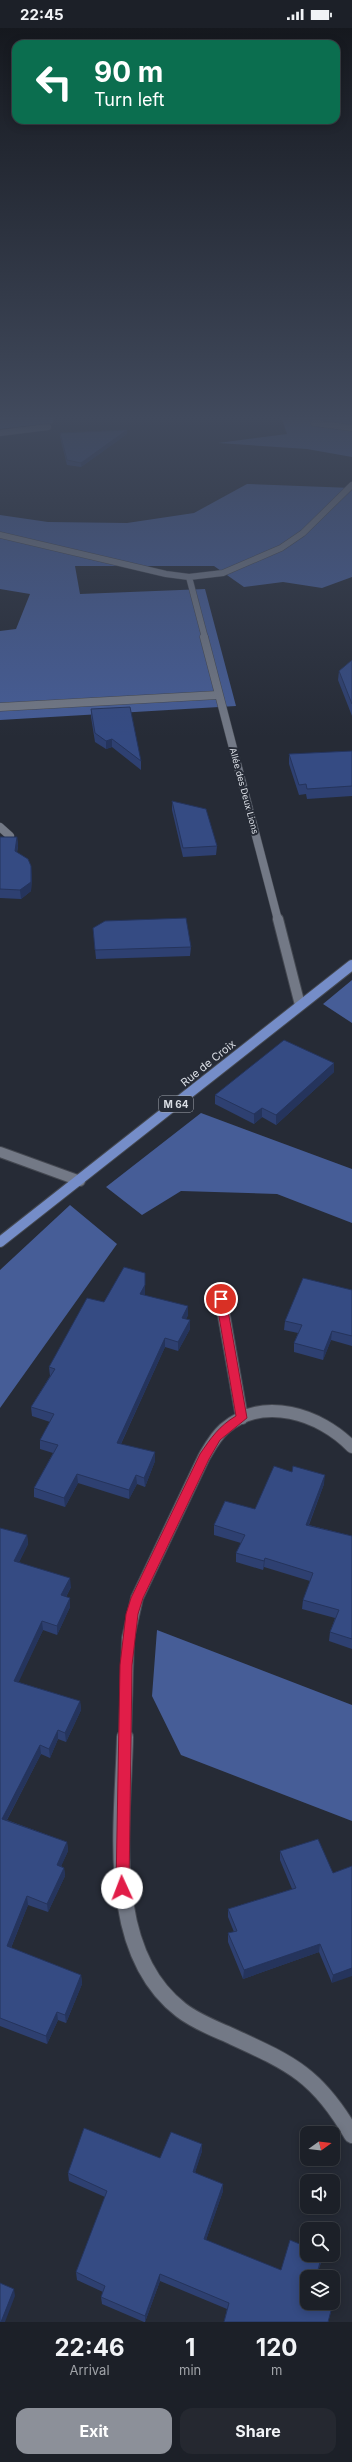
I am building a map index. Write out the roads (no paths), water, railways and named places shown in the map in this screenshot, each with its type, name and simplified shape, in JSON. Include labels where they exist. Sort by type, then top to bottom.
[{"type":"main road","name":"Rue de Croix","points":[[0,1242],[80,1181],[352,965]]},
{"type":"street","points":[[0,535],[153,571],[189,577],[214,575],[234,569],[289,544],[313,523]]},
{"type":"street","name":"Allée des Deux Lions","points":[[189,577],[218,695],[300,1005]]},
{"type":"street","points":[[0,707],[218,695]]},
{"type":"street","points":[[0,827],[10,836]]},
{"type":"street","points":[[0,1152],[80,1181]]},
{"type":"street","points":[[221,1299],[242,1418]]},
{"type":"street","points":[[352,1447],[329,1426],[296,1413],[277,1412],[242,1418],[228,1426],[217,1437],[204,1457],[137,1598],[132,1614],[126,1665],[122,1877],[124,1910],[131,1937],[144,1966],[157,1987],[178,2008],[286,2063],[307,2077],[327,2099],[352,2135]]}]
